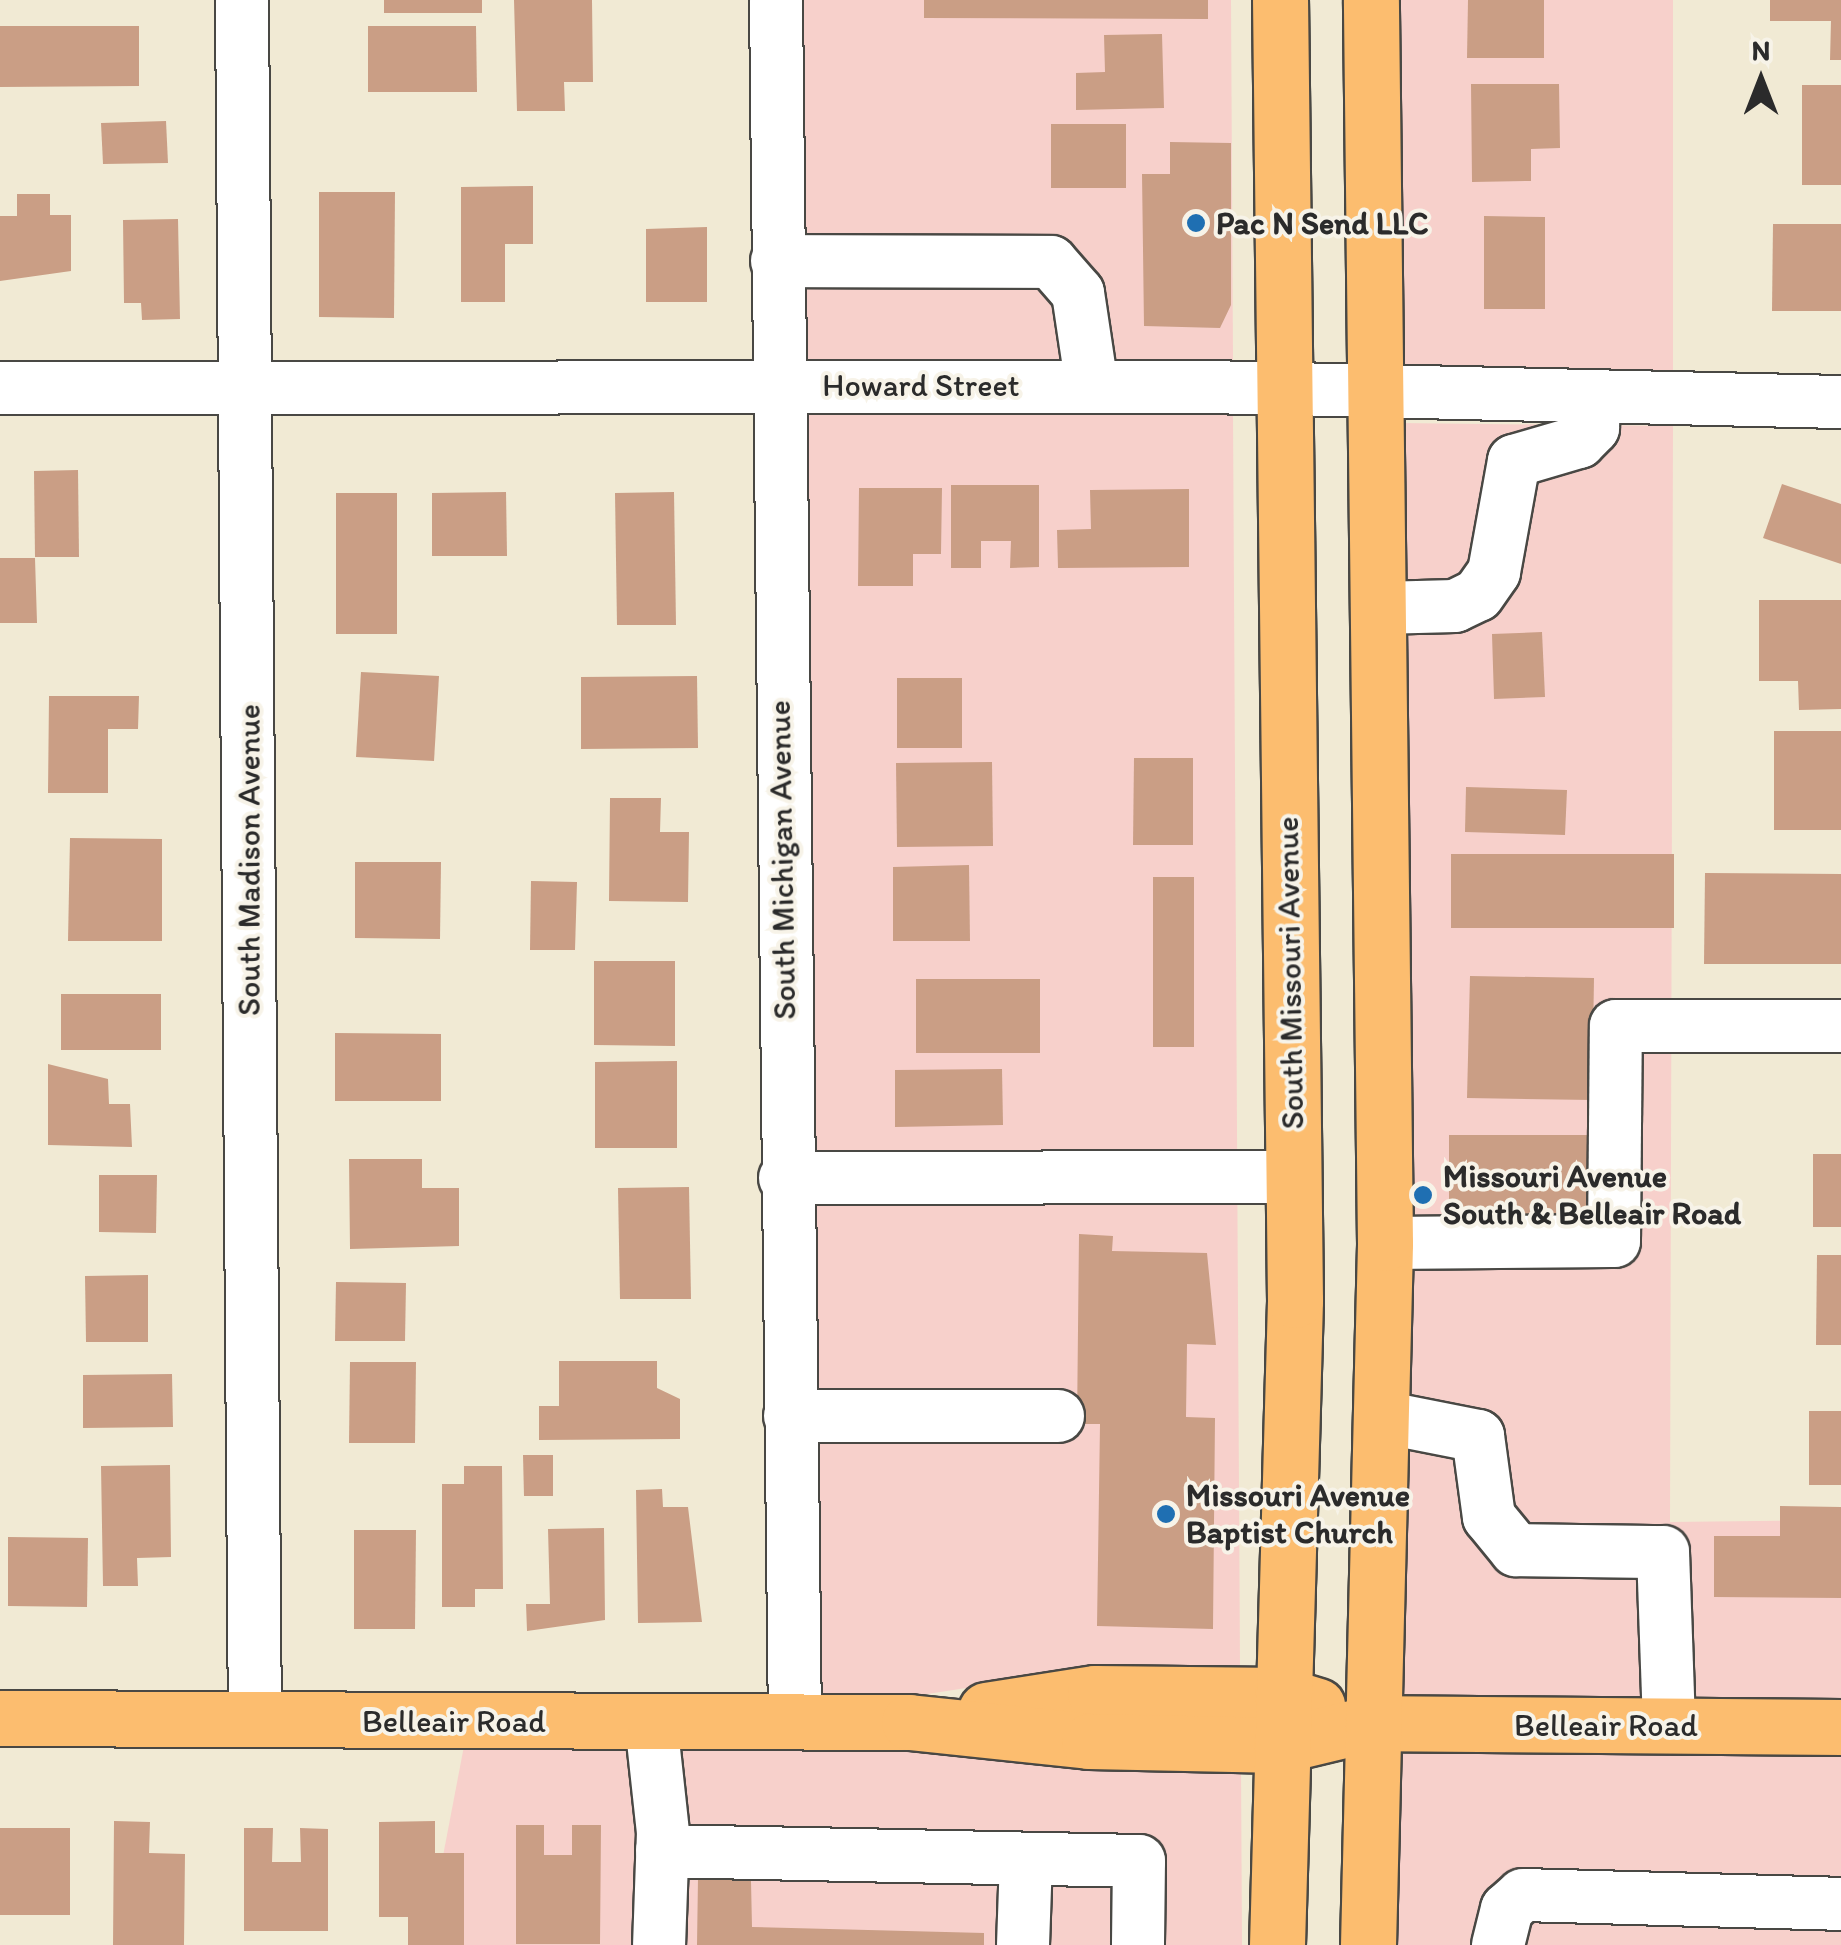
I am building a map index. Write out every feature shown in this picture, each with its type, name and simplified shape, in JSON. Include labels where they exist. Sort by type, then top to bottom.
[{"type":"main road","name":"South Missouri Avenue","points":[[1277,1945],[1292,1178],[1280,0]]},
{"type":"main road","points":[[1368,1945],[1386,1243],[1371,0]]},
{"type":"main road","name":"Belleair Road","points":[[0,1718],[909,1722],[1090,1741],[1282,1720],[1841,1726]]},
{"type":"street","name":"South Madison Avenue","points":[[242,0],[255,1719]]},
{"type":"street","name":"South Michigan Avenue","points":[[776,0],[785,1178],[795,1720]]},
{"type":"street","points":[[777,261],[1051,262],[1078,293],[1092,386]]},
{"type":"street","name":"Howard Street","points":[[0,388],[1092,386],[1284,388],[1376,398],[1841,402]]},
{"type":"street","points":[[1380,608],[1454,606],[1478,595],[1494,572],[1514,461],[1579,442],[1592,428],[1594,400]]},
{"type":"street","points":[[1386,1243],[1614,1242],[1616,1026],[1841,1026]]},
{"type":"street","points":[[785,1178],[1292,1178]]},
{"type":"street","points":[[790,1416],[1058,1416]]},
{"type":"street","points":[[1382,1417],[1478,1436],[1489,1518],[1516,1550],[1663,1552],[1669,1725]]},
{"type":"street","points":[[651,1722],[662,1851],[659,1945]]},
{"type":"street","points":[[662,1851],[1139,1861],[1138,1945]]},
{"type":"street","points":[[1023,1945],[1026,1859]]},
{"type":"street","points":[[1498,1945],[1507,1909],[1523,1895],[1841,1904]]},
{"type":"shaded area","points":[[802,0],[1231,0],[1233,362],[804,359]]},
{"type":"shaded area","points":[[1393,0],[1673,0],[1673,375],[1398,372]]},
{"type":"shaded area","points":[[804,410],[1233,413],[1240,1668],[1095,1668],[908,1697],[817,1695]]},
{"type":"shaded area","points":[[1398,423],[1673,426],[1670,1522],[1841,1520],[1841,1701],[1395,1698]]},
{"type":"shaded area","points":[[464,1746],[889,1748],[1241,1770],[1242,1945],[426,1945]]},
{"type":"shaded area","points":[[1396,1748],[1841,1752],[1841,1945],[1397,1945]]},
{"type":"building","points":[[384,0],[482,0],[482,13],[384,13]]},
{"type":"building","points":[[514,0],[592,0],[593,82],[564,82],[565,111],[517,111]]},
{"type":"building","points":[[924,0],[1208,0],[1208,19],[924,18]]},
{"type":"building","points":[[1468,0],[1544,0],[1544,58],[1467,58]]},
{"type":"building","points":[[1770,0],[1841,0],[1841,60],[1830,60],[1831,21],[1770,21]]},
{"type":"building","points":[[0,26],[139,26],[139,86],[0,87]]},
{"type":"building","points":[[368,26],[476,26],[477,92],[368,92]]},
{"type":"building","points":[[1162,34],[1164,108],[1076,110],[1076,73],[1105,72],[1104,35]]},
{"type":"building","points":[[1471,84],[1559,84],[1560,148],[1531,149],[1531,181],[1472,182]]},
{"type":"building","points":[[1802,85],[1841,85],[1841,185],[1802,185]]},
{"type":"building","points":[[166,121],[168,163],[103,164],[101,123]]},
{"type":"building","points":[[1051,124],[1126,124],[1126,188],[1051,188]]},
{"type":"building","points":[[1170,142],[1231,143],[1231,305],[1220,328],[1144,326],[1142,174],[1170,174]]},
{"type":"building","points":[[533,186],[533,244],[505,244],[505,302],[461,302],[461,187]]},
{"type":"building","points":[[319,192],[395,192],[394,318],[319,317]]},
{"type":"building","points":[[17,194],[50,194],[50,215],[71,215],[71,271],[0,281],[0,216],[17,216]]},
{"type":"building","points":[[1484,216],[1545,217],[1545,309],[1484,309]]},
{"type":"building","points":[[178,219],[180,319],[142,320],[141,303],[124,303],[123,220]]},
{"type":"building","points":[[1773,224],[1841,224],[1841,311],[1772,311]]},
{"type":"building","points":[[707,227],[707,302],[646,302],[646,229]]},
{"type":"building","points":[[78,470],[79,557],[35,557],[34,471]]},
{"type":"building","points":[[1782,484],[1841,504],[1841,564],[1763,538]]},
{"type":"building","points":[[951,485],[1039,485],[1039,567],[1010,568],[1011,541],[981,541],[981,568],[951,568]]},
{"type":"building","points":[[859,488],[942,488],[941,554],[913,554],[913,586],[858,586]]},
{"type":"building","points":[[1189,489],[1189,567],[1058,568],[1057,530],[1091,529],[1090,490]]},
{"type":"building","points":[[506,492],[507,556],[432,556],[432,493]]},
{"type":"building","points":[[674,492],[676,625],[617,625],[615,493]]},
{"type":"building","points":[[336,493],[397,493],[397,634],[336,634]]},
{"type":"building","points":[[0,558],[35,558],[37,623],[0,623]]},
{"type":"building","points":[[1759,600],[1841,600],[1841,709],[1799,710],[1798,681],[1759,681]]},
{"type":"building","points":[[1542,632],[1545,697],[1494,699],[1492,634]]},
{"type":"building","points":[[361,672],[439,676],[434,761],[356,757]]},
{"type":"building","points":[[697,676],[698,748],[581,749],[581,677]]},
{"type":"building","points":[[897,678],[962,678],[962,748],[897,748]]},
{"type":"building","points":[[49,696],[139,696],[138,729],[108,729],[108,793],[48,793]]},
{"type":"building","points":[[1774,731],[1841,731],[1841,830],[1774,830]]},
{"type":"building","points":[[1134,758],[1193,758],[1193,845],[1133,845]]},
{"type":"building","points":[[992,762],[993,846],[897,847],[896,763]]},
{"type":"building","points":[[1466,787],[1567,790],[1565,835],[1465,832]]},
{"type":"building","points":[[610,798],[661,798],[660,832],[689,832],[688,902],[609,901]]},
{"type":"building","points":[[70,838],[162,839],[162,941],[68,941]]},
{"type":"building","points":[[1451,854],[1674,854],[1674,928],[1451,928]]},
{"type":"building","points":[[355,862],[441,862],[440,939],[355,938]]},
{"type":"building","points":[[969,865],[970,941],[893,941],[893,867]]},
{"type":"building","points":[[1705,873],[1841,874],[1841,964],[1704,964]]},
{"type":"building","points":[[1153,877],[1194,877],[1194,1047],[1153,1047]]},
{"type":"building","points":[[531,881],[577,882],[575,950],[530,950]]},
{"type":"building","points":[[594,961],[675,961],[675,1046],[594,1045]]},
{"type":"building","points":[[1470,976],[1594,978],[1592,1100],[1467,1098]]},
{"type":"building","points":[[916,979],[1040,979],[1040,1053],[916,1053]]},
{"type":"building","points":[[61,994],[161,994],[161,1050],[61,1050]]},
{"type":"building","points":[[335,1033],[441,1034],[441,1101],[335,1101]]},
{"type":"building","points":[[677,1061],[677,1148],[595,1148],[595,1062]]},
{"type":"building","points":[[48,1064],[108,1079],[109,1104],[130,1104],[132,1147],[48,1145]]},
{"type":"building","points":[[1002,1069],[1003,1125],[895,1127],[895,1070]]},
{"type":"building","points":[[1449,1135],[1593,1135],[1593,1229],[1449,1230]]},
{"type":"building","points":[[1813,1154],[1841,1154],[1841,1227],[1813,1227]]},
{"type":"building","points":[[349,1159],[422,1159],[422,1188],[459,1188],[459,1246],[350,1249]]},
{"type":"building","points":[[99,1175],[157,1175],[156,1233],[99,1232]]},
{"type":"building","points":[[689,1187],[691,1299],[620,1299],[618,1188]]},
{"type":"building","points":[[1079,1234],[1113,1236],[1112,1251],[1207,1253],[1216,1345],[1187,1344],[1186,1417],[1215,1418],[1213,1629],[1097,1626],[1100,1424],[1077,1424]]},
{"type":"building","points":[[1817,1255],[1841,1255],[1841,1345],[1816,1345]]},
{"type":"building","points":[[148,1275],[148,1342],[86,1342],[85,1276]]},
{"type":"building","points":[[336,1282],[406,1283],[405,1341],[335,1341]]},
{"type":"building","points":[[559,1361],[657,1361],[657,1388],[680,1399],[680,1439],[539,1440],[539,1406],[559,1406]]},
{"type":"building","points":[[350,1362],[416,1362],[415,1443],[349,1443]]},
{"type":"building","points":[[172,1374],[173,1427],[83,1428],[83,1375]]},
{"type":"building","points":[[1809,1411],[1841,1411],[1841,1485],[1809,1485]]},
{"type":"building","points":[[523,1455],[553,1455],[553,1496],[524,1496]]},
{"type":"building","points":[[170,1465],[171,1557],[137,1558],[138,1586],[103,1586],[101,1466]]},
{"type":"building","points":[[464,1466],[502,1466],[503,1589],[475,1589],[475,1607],[442,1607],[442,1484],[464,1484]]},
{"type":"building","points":[[662,1489],[663,1507],[688,1507],[702,1622],[638,1623],[636,1490]]},
{"type":"building","points":[[1780,1506],[1841,1507],[1841,1598],[1714,1597],[1714,1536],[1780,1536]]},
{"type":"building","points":[[604,1528],[605,1620],[527,1631],[526,1604],[550,1604],[548,1529]]},
{"type":"building","points":[[354,1530],[416,1530],[415,1629],[354,1629]]},
{"type":"building","points":[[8,1537],[88,1538],[87,1607],[8,1606]]},
{"type":"building","points":[[114,1821],[150,1822],[149,1853],[185,1854],[184,1945],[113,1945]]},
{"type":"building","points":[[435,1821],[435,1853],[464,1853],[464,1945],[408,1945],[408,1917],[379,1917],[379,1822]]},
{"type":"building","points":[[516,1825],[544,1825],[544,1855],[572,1855],[572,1825],[601,1825],[600,1944],[516,1944]]},
{"type":"building","points":[[0,1828],[70,1828],[70,1915],[0,1915]]},
{"type":"building","points":[[244,1828],[273,1828],[272,1862],[301,1862],[300,1828],[328,1829],[328,1931],[244,1931]]},
{"type":"building","points":[[698,1878],[751,1881],[752,1927],[984,1933],[984,1945],[697,1945]]},
{"type":"place","name":"Pac N Send LLC","points":[[1196,223]]},
{"type":"place","name":"Missouri Avenue South & Belleair Road","points":[[1423,1195]]},
{"type":"place","name":"Missouri Avenue Baptist Church","points":[[1166,1514]]}]
